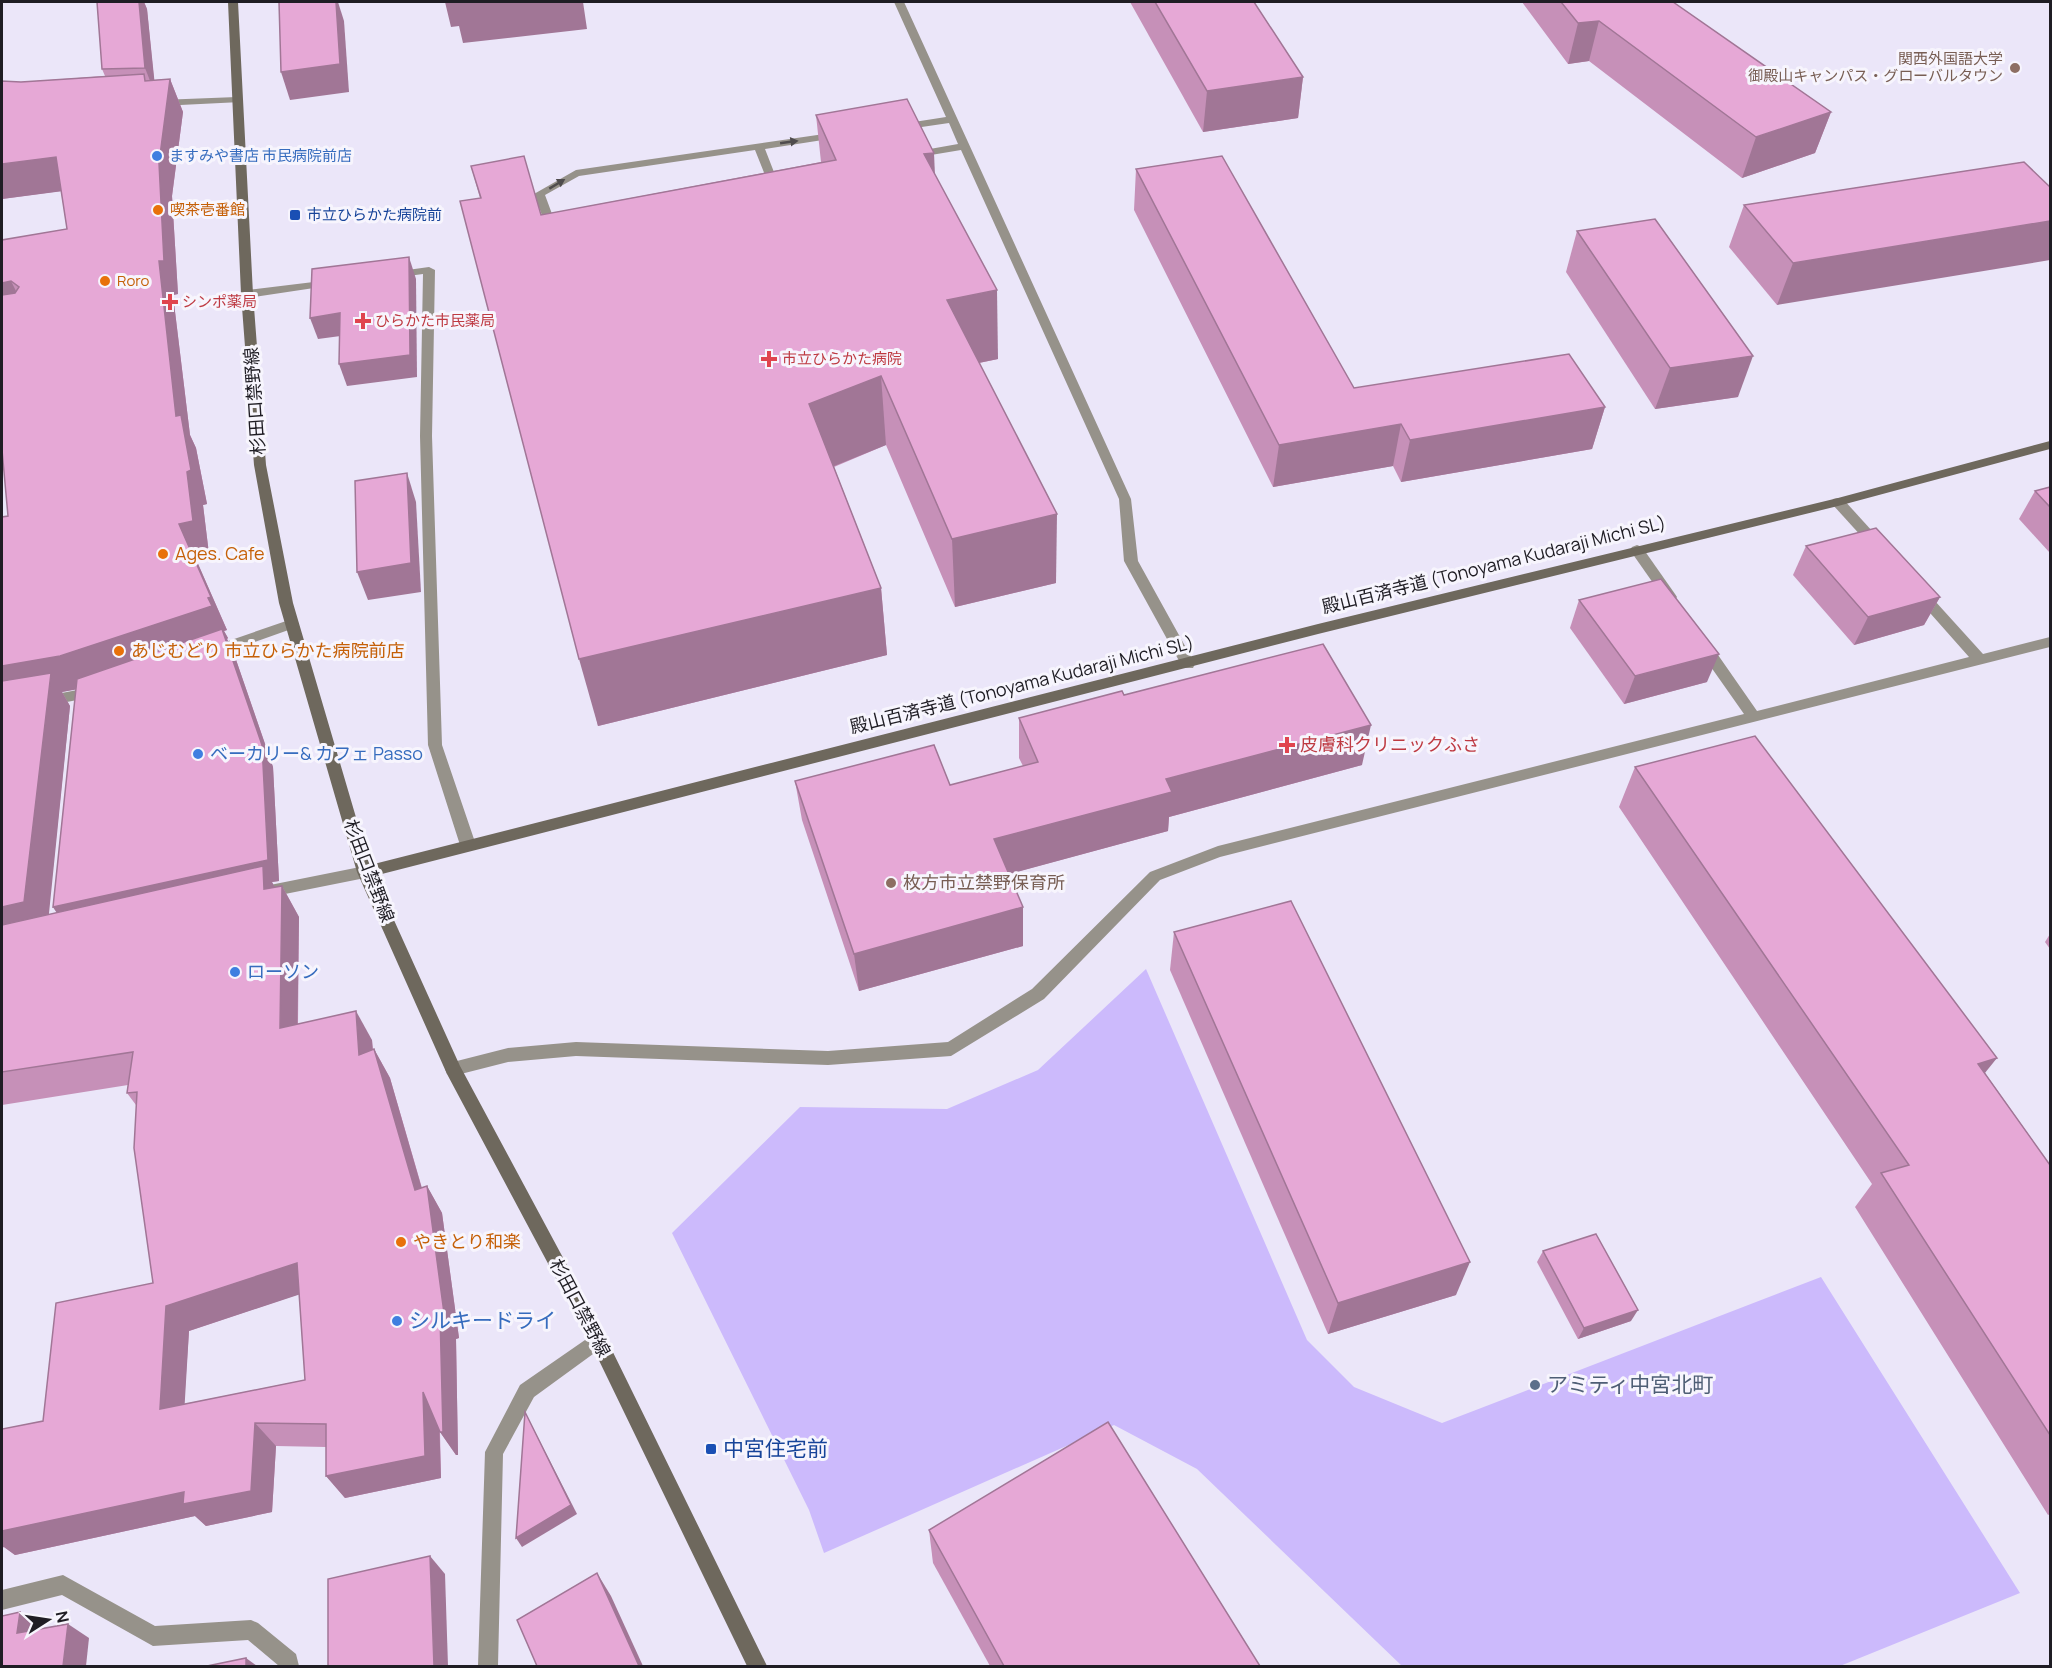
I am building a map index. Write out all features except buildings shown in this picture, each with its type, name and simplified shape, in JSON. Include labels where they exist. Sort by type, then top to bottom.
[{"type":"main road","name":"杉田口禁野線","points":[[233,2],[247,294],[260,465],[292,624],[365,872],[453,1069],[598,1340],[757,1666]]},
{"type":"main road","name":"殿山百済寺道 (Tonoyama Kudaraji Michi SL)","points":[[365,872],[1318,629],[2049,448]]},
{"type":"street","points":[[899,2],[1125,499],[1131,561],[1188,664]]},
{"type":"street","points":[[149,103],[237,100]]},
{"type":"street","points":[[884,129],[952,119]]},
{"type":"street","points":[[570,229],[550,224],[539,194],[576,173],[850,134]]},
{"type":"street","points":[[906,156],[963,146]]},
{"type":"street","points":[[759,147],[774,185]]},
{"type":"street","points":[[381,276],[429,270],[426,436],[435,745],[468,845]]},
{"type":"street","points":[[247,294],[346,281]]},
{"type":"street","points":[[1838,502],[1885,554]]},
{"type":"street","points":[[1637,550],[1678,609]]},
{"type":"street","points":[[1909,580],[1979,659]]},
{"type":"street","points":[[194,658],[292,624]]},
{"type":"street","points":[[1698,638],[1753,716]]},
{"type":"street","points":[[453,1069],[508,1055],[576,1049],[828,1058],[951,1049],[1038,994],[1155,876],[1218,852],[2050,642]]},
{"type":"street","points":[[36,703],[80,702],[104,688]]},
{"type":"street","name":"殿山百済寺道 (Tonoyama Kudaraji Michi SL)","points":[[252,894],[365,872]]},
{"type":"street","points":[[488,1666],[494,1452],[528,1390],[598,1340]]},
{"type":"street","points":[[2,1600],[63,1585],[153,1636],[252,1630],[289,1661],[289,1666]]},
{"type":"shaded area","points":[[1146,969],[1307,1340],[1354,1387],[1442,1423],[1821,1277],[2020,1593],[1840,1666],[1402,1666],[1197,1469],[1114,1425],[824,1553],[809,1510],[672,1233],[800,1107],[947,1109],[1038,1070]]},
{"type":"place","name":"関西外国語大学 御殿山キャンパス・グローバルタウン","points":[[2015,68]]},
{"type":"place","name":"ますみや書店 市民病院前店","points":[[157,156]]},
{"type":"place","name":"喫茶壱番館","points":[[158,210]]},
{"type":"place","name":"市立ひらかた病院前","points":[[295,215]]},
{"type":"place","name":"Roro","points":[[105,281]]},
{"type":"place","name":"シンポ薬局","points":[[170,302]]},
{"type":"place","name":"ひらかた市民薬局","points":[[363,321]]},
{"type":"place","name":"市立ひらかた病院","points":[[769,359]]},
{"type":"place","name":"Ages. Cafe","points":[[163,554]]},
{"type":"place","name":"あじむどり 市立ひらかた病院前店","points":[[119,651]]},
{"type":"place","name":"皮膚科クリニックふさ","points":[[1287,745]]},
{"type":"place","name":"ベーカリー& カフェ Passo","points":[[198,754]]},
{"type":"place","name":"枚方市立禁野保育所","points":[[891,883]]},
{"type":"place","name":"ローソン","points":[[235,972]]},
{"type":"place","name":"やきとり和楽","points":[[401,1242]]},
{"type":"place","name":"シルキードライ","points":[[397,1321]]},
{"type":"place","name":"アミティ中宮北町","points":[[1535,1385]]},
{"type":"place","name":"中宮住宅前","points":[[711,1449]]}]
